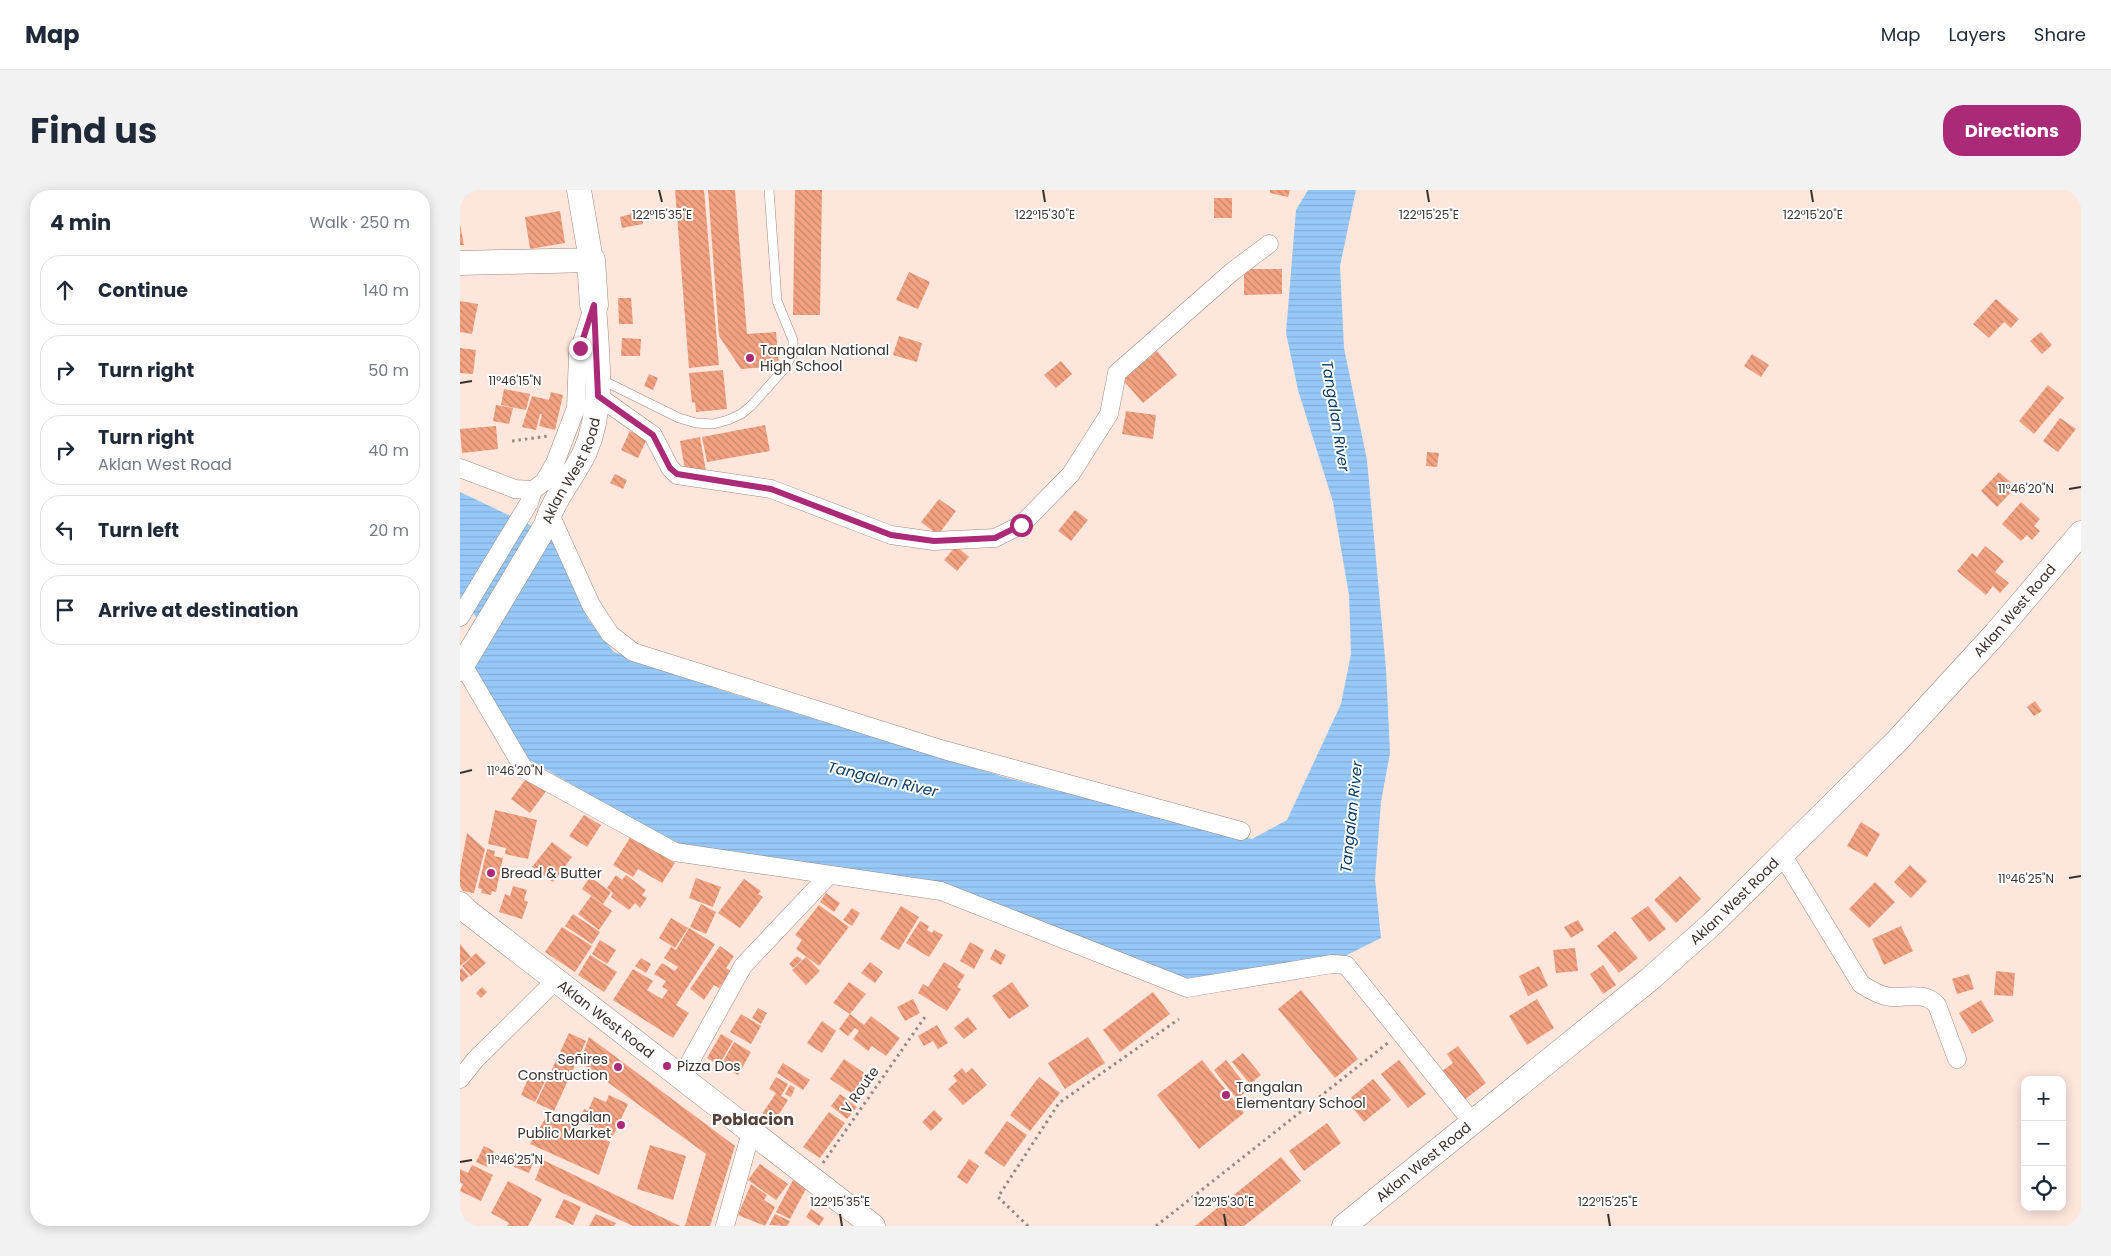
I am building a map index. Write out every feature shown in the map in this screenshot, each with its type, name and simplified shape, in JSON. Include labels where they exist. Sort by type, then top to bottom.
[{"type":"main road","name":"Aklan West Road","points":[[461,667],[480,634],[539,508],[579,465],[592,435],[598,387],[594,305],[591,260],[579,190]]},
{"type":"main road","points":[[460,263],[591,260]]},
{"type":"main road","name":"Aklan West Road","points":[[1344,1226],[1650,979],[1712,924],[1783,856],[1903,735],[1996,633],[2081,533]]},
{"type":"main road","name":"Aklan West Road","points":[[460,904],[873,1226]]},
{"type":"street","points":[[598,387],[653,435],[670,468],[677,474],[771,489],[891,535],[934,541],[995,538],[1021,525],[1071,474],[1109,414],[1117,373],[1232,271],[1269,244]]},
{"type":"street","points":[[460,617],[539,508],[544,482],[552,469],[577,400],[578,354],[594,305]]},
{"type":"street","points":[[460,468],[514,489],[539,508],[591,605],[610,634],[633,652],[944,750],[1241,831]]},
{"type":"street","points":[[461,667],[524,769],[675,852],[941,891],[1187,988],[1332,964],[1346,965],[1473,1123]]},
{"type":"street","points":[[1783,856],[1861,984],[1874,993],[1890,997],[1917,996],[1931,998],[1937,1006],[1956,1059]]},
{"type":"street","points":[[681,1078],[743,966],[828,875]]},
{"type":"street","points":[[460,1079],[475,1060],[556,980]]},
{"type":"street","points":[[725,1226],[751,1132]]},
{"type":"lane","points":[[598,387],[679,418],[696,423],[713,424],[728,420],[751,406],[788,364],[794,347],[792,334],[777,302],[770,190]]},
{"type":"path","points":[[512,441],[550,436],[568,425]]},
{"type":"path","name":"V Route","points":[[812,1178],[926,1014]]},
{"type":"path","points":[[1028,1226],[998,1197],[1059,1103],[1179,1019]]},
{"type":"path","points":[[1156,1226],[1400,1033]]},
{"type":"water","name":"Tangalan River","points":[[1308,190],[1356,190],[1340,266],[1344,348],[1367,460],[1386,669],[1390,753],[1381,802],[1375,879],[1381,938],[1345,956],[1219,980],[1184,981],[944,883],[680,847],[528,759],[469,672],[489,623],[476,617],[460,597],[460,492],[553,536],[588,619],[614,652],[727,692],[1011,779],[1252,839],[1287,820],[1341,704],[1351,654],[1349,595],[1333,502],[1298,390],[1286,333],[1296,210]]},
{"type":"building","points":[[675,190],[704,190],[719,365],[689,368]]},
{"type":"building","points":[[708,190],[735,190],[747,334],[776,332],[779,366],[741,369],[719,336]]},
{"type":"building","points":[[795,190],[822,190],[820,315],[793,315]]},
{"type":"building","points":[[1270,190],[1290,190],[1288,197],[1270,193]]},
{"type":"building","points":[[1214,198],[1232,198],[1232,218],[1214,218]]},
{"type":"building","points":[[640,208],[643,224],[622,228],[620,217],[631,214],[630,210]]},
{"type":"building","points":[[560,211],[565,243],[530,249],[525,217]]},
{"type":"building","points":[[460,225],[464,245],[460,245]]},
{"type":"building","points":[[1244,269],[1282,269],[1282,294],[1244,295]]},
{"type":"building","points":[[909,272],[930,282],[918,309],[896,300]]},
{"type":"building","points":[[618,298],[631,298],[633,324],[619,324]]},
{"type":"building","points":[[1996,299],[2019,319],[2011,328],[2004,322],[1989,338],[1973,324]]},
{"type":"building","points":[[460,301],[478,304],[472,334],[460,332]]},
{"type":"building","points":[[2041,332],[2052,345],[2042,354],[2030,341]]},
{"type":"building","points":[[899,336],[922,343],[917,362],[893,355]]},
{"type":"building","points":[[622,338],[641,339],[640,356],[621,356]]},
{"type":"building","points":[[460,348],[476,350],[473,374],[460,373]]},
{"type":"building","points":[[1157,351],[1177,375],[1143,403],[1123,380]]},
{"type":"building","points":[[1752,354],[1769,365],[1761,377],[1744,366]]},
{"type":"building","points":[[1061,361],[1072,374],[1056,388],[1044,375]]},
{"type":"building","points":[[723,370],[727,409],[696,412],[695,402],[692,403],[689,373]]},
{"type":"building","points":[[649,374],[658,378],[653,390],[644,386]]},
{"type":"building","points":[[2048,385],[2064,398],[2034,434],[2019,421]]},
{"type":"building","points":[[504,389],[530,394],[526,410],[501,405]]},
{"type":"building","points":[[551,392],[563,395],[555,430],[539,426],[542,414],[540,414],[536,430],[522,427],[532,396],[549,400]]},
{"type":"building","points":[[496,405],[513,408],[509,424],[493,421]]},
{"type":"building","points":[[1126,411],[1156,415],[1153,439],[1122,434]]},
{"type":"building","points":[[2060,418],[2076,429],[2058,452],[2043,441]]},
{"type":"building","points":[[765,425],[770,451],[707,462],[702,437]]},
{"type":"building","points":[[496,426],[498,449],[462,453],[460,429]]},
{"type":"building","points":[[630,431],[647,439],[638,458],[621,450]]},
{"type":"building","points":[[700,437],[706,471],[686,475],[680,441]]},
{"type":"building","points":[[1427,452],[1439,453],[1437,467],[1426,466]]},
{"type":"building","points":[[1999,472],[2016,487],[1997,507],[1981,491]]},
{"type":"building","points":[[615,474],[627,480],[623,489],[610,483]]},
{"type":"building","points":[[939,499],[956,511],[938,535],[921,522]]},
{"type":"building","points":[[2021,502],[2040,519],[2034,526],[2040,531],[2032,540],[2027,535],[2021,541],[2002,524]]},
{"type":"building","points":[[1075,510],[1088,520],[1071,541],[1058,531]]},
{"type":"building","points":[[956,546],[969,557],[957,571],[944,560]]},
{"type":"building","points":[[1985,546],[2004,561],[1995,572],[2009,583],[2000,593],[1993,586],[1986,595],[1957,571],[1972,553],[1977,557]]},
{"type":"building","points":[[2035,701],[2042,711],[2034,716],[2027,707]]},
{"type":"building","points":[[528,776],[547,790],[530,813],[511,799]]},
{"type":"building","points":[[495,810],[537,820],[528,859],[505,854],[506,848],[488,844]]},
{"type":"building","points":[[584,815],[601,825],[587,847],[569,836]]},
{"type":"building","points":[[1861,822],[1880,834],[1867,857],[1847,846]]},
{"type":"building","points":[[467,833],[485,849],[474,893],[463,891],[460,886],[460,870]]},
{"type":"building","points":[[631,836],[675,863],[662,883],[638,869],[633,877],[613,865]]},
{"type":"building","points":[[552,842],[572,857],[553,882],[532,867]]},
{"type":"building","name":"Bread & Butter","points":[[487,849],[495,851],[494,856],[503,858],[496,892],[492,891],[491,895],[481,893],[482,889],[478,888]]},
{"type":"building","points":[[1910,865],[1927,881],[1911,898],[1894,882]]},
{"type":"building","points":[[616,875],[622,880],[626,875],[646,890],[642,895],[647,898],[640,908],[635,903],[629,910],[611,897],[613,893],[607,888]]},
{"type":"building","points":[[1680,876],[1701,899],[1676,923],[1654,900]]},
{"type":"building","points":[[590,877],[611,892],[603,904],[582,889]]},
{"type":"building","points":[[696,878],[721,887],[713,907],[689,898]]},
{"type":"building","points":[[744,879],[761,891],[758,894],[763,897],[740,928],[718,913]]},
{"type":"building","points":[[1875,882],[1895,902],[1869,928],[1849,909]]},
{"type":"building","points":[[513,886],[527,890],[524,900],[528,902],[522,919],[499,912],[505,894],[510,896]]},
{"type":"building","points":[[826,893],[840,903],[834,912],[820,902]]},
{"type":"building","points":[[591,896],[612,911],[599,930],[578,914]]},
{"type":"building","points":[[701,904],[716,912],[706,934],[690,927]]},
{"type":"building","points":[[819,905],[849,927],[819,966],[796,949],[802,940],[795,935]]},
{"type":"building","points":[[901,906],[919,917],[899,950],[880,939]]},
{"type":"building","points":[[1648,906],[1666,929],[1649,942],[1631,918]]},
{"type":"building","points":[[852,908],[860,913],[852,926],[843,920]]},
{"type":"building","points":[[573,914],[600,932],[592,944],[565,926]]},
{"type":"building","points":[[671,918],[688,928],[675,948],[659,938]]},
{"type":"building","points":[[1578,920],[1584,930],[1571,938],[1564,927]]},
{"type":"building","points":[[920,921],[929,926],[927,930],[932,933],[934,930],[943,935],[929,957],[906,943]]},
{"type":"building","points":[[1901,926],[1913,951],[1884,965],[1872,939]]},
{"type":"building","points":[[562,927],[592,946],[575,972],[545,952]]},
{"type":"building","points":[[689,928],[715,944],[676,1005],[689,1013],[673,1038],[613,1000],[633,969],[653,981],[647,990],[662,999],[668,990],[662,987],[666,981],[654,974],[662,963],[675,971],[678,967],[664,958],[671,947],[676,950]]},
{"type":"building","points":[[1615,931],[1638,958],[1619,973],[1597,946]]},
{"type":"building","points":[[600,940],[616,950],[607,964],[592,954]]},
{"type":"building","points":[[970,942],[984,950],[974,969],[960,961]]},
{"type":"building","points":[[460,944],[471,957],[460,966]]},
{"type":"building","points":[[720,946],[734,956],[726,968],[731,971],[719,988],[714,985],[704,1000],[690,989]]},
{"type":"building","points":[[1575,948],[1578,971],[1556,973],[1553,950]]},
{"type":"building","points":[[995,949],[1006,955],[1001,965],[990,959]]},
{"type":"building","points":[[476,953],[486,963],[471,976],[462,966]]},
{"type":"building","points":[[590,955],[617,972],[604,992],[578,975]]},
{"type":"building","points":[[797,956],[802,960],[793,968],[789,964]]},
{"type":"building","points":[[806,957],[820,971],[806,985],[792,970]]},
{"type":"building","points":[[641,958],[651,964],[646,973],[635,966]]},
{"type":"building","points":[[870,962],[883,972],[875,983],[861,973]]},
{"type":"building","points":[[944,962],[965,975],[957,987],[961,989],[947,1011],[918,993],[923,984],[928,987]]},
{"type":"building","points":[[1603,965],[1616,985],[1603,994],[1590,974]]},
{"type":"building","points":[[1539,966],[1548,986],[1528,996],[1519,976]]},
{"type":"building","points":[[462,968],[469,976],[462,982],[460,980],[460,970]]},
{"type":"building","points":[[1996,971],[2015,973],[2013,996],[1994,995]]},
{"type":"building","points":[[1969,974],[1974,989],[1957,994],[1952,979]]},
{"type":"building","points":[[849,982],[866,994],[850,1014],[833,1003]]},
{"type":"building","points":[[1012,982],[1029,1006],[1009,1019],[992,996]]},
{"type":"building","points":[[482,987],[487,992],[481,998],[476,993]]},
{"type":"building","points":[[1301,990],[1358,1059],[1335,1078],[1278,1009]]},
{"type":"building","points":[[1153,992],[1170,1014],[1120,1052],[1103,1030]]},
{"type":"building","points":[[913,999],[920,1013],[905,1021],[897,1007]]},
{"type":"building","points":[[1537,999],[1554,1028],[1527,1045],[1509,1016]]},
{"type":"building","points":[[1981,1000],[1994,1021],[1972,1034],[1959,1013]]},
{"type":"building","points":[[758,1008],[767,1013],[761,1024],[752,1018]]},
{"type":"building","points":[[741,1014],[761,1026],[751,1044],[730,1032]]},
{"type":"building","points":[[850,1014],[864,1025],[871,1016],[900,1038],[886,1056],[872,1046],[868,1051],[853,1039],[859,1031],[855,1028],[848,1036],[839,1029]]},
{"type":"building","points":[[968,1017],[977,1029],[964,1039],[954,1028]]},
{"type":"building","points":[[822,1021],[836,1031],[822,1053],[807,1043]]},
{"type":"building","points":[[937,1025],[948,1043],[938,1049],[933,1041],[924,1046],[918,1036]]},
{"type":"building","points":[[569,1033],[586,1041],[554,1111],[536,1103]]},
{"type":"building","points":[[721,1034],[733,1041],[719,1065],[707,1058]]},
{"type":"building","points":[[589,1037],[735,1146],[710,1226],[685,1226],[706,1154],[580,1062]]},
{"type":"building","points":[[1088,1037],[1105,1063],[1065,1089],[1048,1063]]},
{"type":"building","points":[[734,1042],[751,1052],[738,1075],[721,1065]]},
{"type":"building","points":[[1458,1046],[1486,1083],[1463,1101],[1442,1071],[1453,1063],[1447,1054]]},
{"type":"building","points":[[1243,1053],[1261,1075],[1250,1084],[1232,1062]]},
{"type":"building","points":[[844,1059],[873,1079],[860,1099],[830,1079]]},
{"type":"building","points":[[1202,1060],[1244,1113],[1199,1149],[1157,1095]]},
{"type":"building","points":[[1226,1060],[1249,1089],[1237,1099],[1214,1070]]},
{"type":"building","points":[[1399,1060],[1426,1094],[1408,1108],[1381,1074]]},
{"type":"building","points":[[783,1063],[810,1080],[803,1090],[777,1073]]},
{"type":"building","points":[[962,1068],[966,1073],[972,1068],[987,1085],[963,1105],[948,1089],[957,1081],[953,1076]]},
{"type":"building","points":[[531,1072],[546,1079],[535,1102],[521,1095]]},
{"type":"building","points":[[776,1077],[788,1084],[781,1096],[788,1100],[774,1122],[762,1114],[776,1093],[769,1089]]},
{"type":"building","points":[[1039,1077],[1060,1093],[1030,1131],[1010,1115]]},
{"type":"building","points":[[1373,1079],[1391,1100],[1364,1122],[1347,1101]]},
{"type":"building","points":[[790,1085],[795,1088],[791,1097],[785,1094]]},
{"type":"building","points":[[840,1094],[857,1107],[847,1119],[831,1106]]},
{"type":"building","points":[[609,1095],[628,1104],[613,1136],[579,1120],[584,1109],[588,1111],[594,1097],[606,1102]]},
{"type":"building","points":[[934,1110],[943,1119],[931,1131],[922,1122]]},
{"type":"building","points":[[829,1112],[845,1123],[820,1158],[803,1147]]},
{"type":"building","points":[[548,1114],[610,1142],[599,1175],[530,1144]]},
{"type":"building","points":[[1007,1121],[1027,1135],[1004,1167],[984,1153]]},
{"type":"building","points":[[1327,1123],[1341,1143],[1304,1171],[1289,1151]]},
{"type":"building","points":[[650,1145],[686,1156],[673,1200],[637,1189]]},
{"type":"building","points":[[484,1146],[494,1151],[487,1167],[476,1162]]},
{"type":"building","points":[[1281,1157],[1301,1181],[1244,1226],[1195,1226]]},
{"type":"building","points":[[518,1158],[533,1163],[529,1173],[514,1167]]},
{"type":"building","points":[[969,1159],[979,1166],[967,1184],[957,1177]]},
{"type":"building","points":[[543,1160],[680,1226],[633,1226],[535,1180]]},
{"type":"building","points":[[760,1164],[788,1184],[776,1200],[748,1180]]},
{"type":"building","points":[[472,1165],[493,1175],[481,1201],[460,1191],[463,1184],[460,1182],[460,1169],[468,1173]]},
{"type":"building","points":[[793,1180],[807,1187],[790,1219],[776,1212]]},
{"type":"building","points":[[508,1181],[542,1199],[528,1226],[507,1226],[509,1223],[491,1213]]},
{"type":"building","points":[[751,1184],[767,1195],[764,1200],[775,1207],[765,1226],[738,1215]]},
{"type":"building","points":[[564,1199],[581,1207],[573,1225],[555,1217]]},
{"type":"building","points":[[811,1209],[824,1218],[819,1226],[806,1217]]},
{"type":"building","points":[[596,1214],[616,1223],[614,1226],[589,1226]]},
{"type":"building","points":[[775,1214],[790,1221],[787,1226],[769,1225]]},
{"type":"place","name":"Tangalan National High School","points":[[750,358]]},
{"type":"place","name":"Bread & Butter","points":[[491,873]]},
{"type":"place","name":"Pizza Dos","points":[[667,1066]]},
{"type":"place","name":"Señires Construction","points":[[618,1067]]},
{"type":"place","name":"Tangalan Elementary School","points":[[1226,1095]]},
{"type":"place","name":"Tangalan Public Market","points":[[621,1125]]},
{"type":"district","name":"Poblacion","points":[[753,1119]]},
{"type":"route","points":[[580,348],[583,344],[587,322],[594,305],[598,396],[653,435],[670,468],[677,474],[708,481],[771,489],[891,535],[934,541],[995,538],[1021,525]]}]
